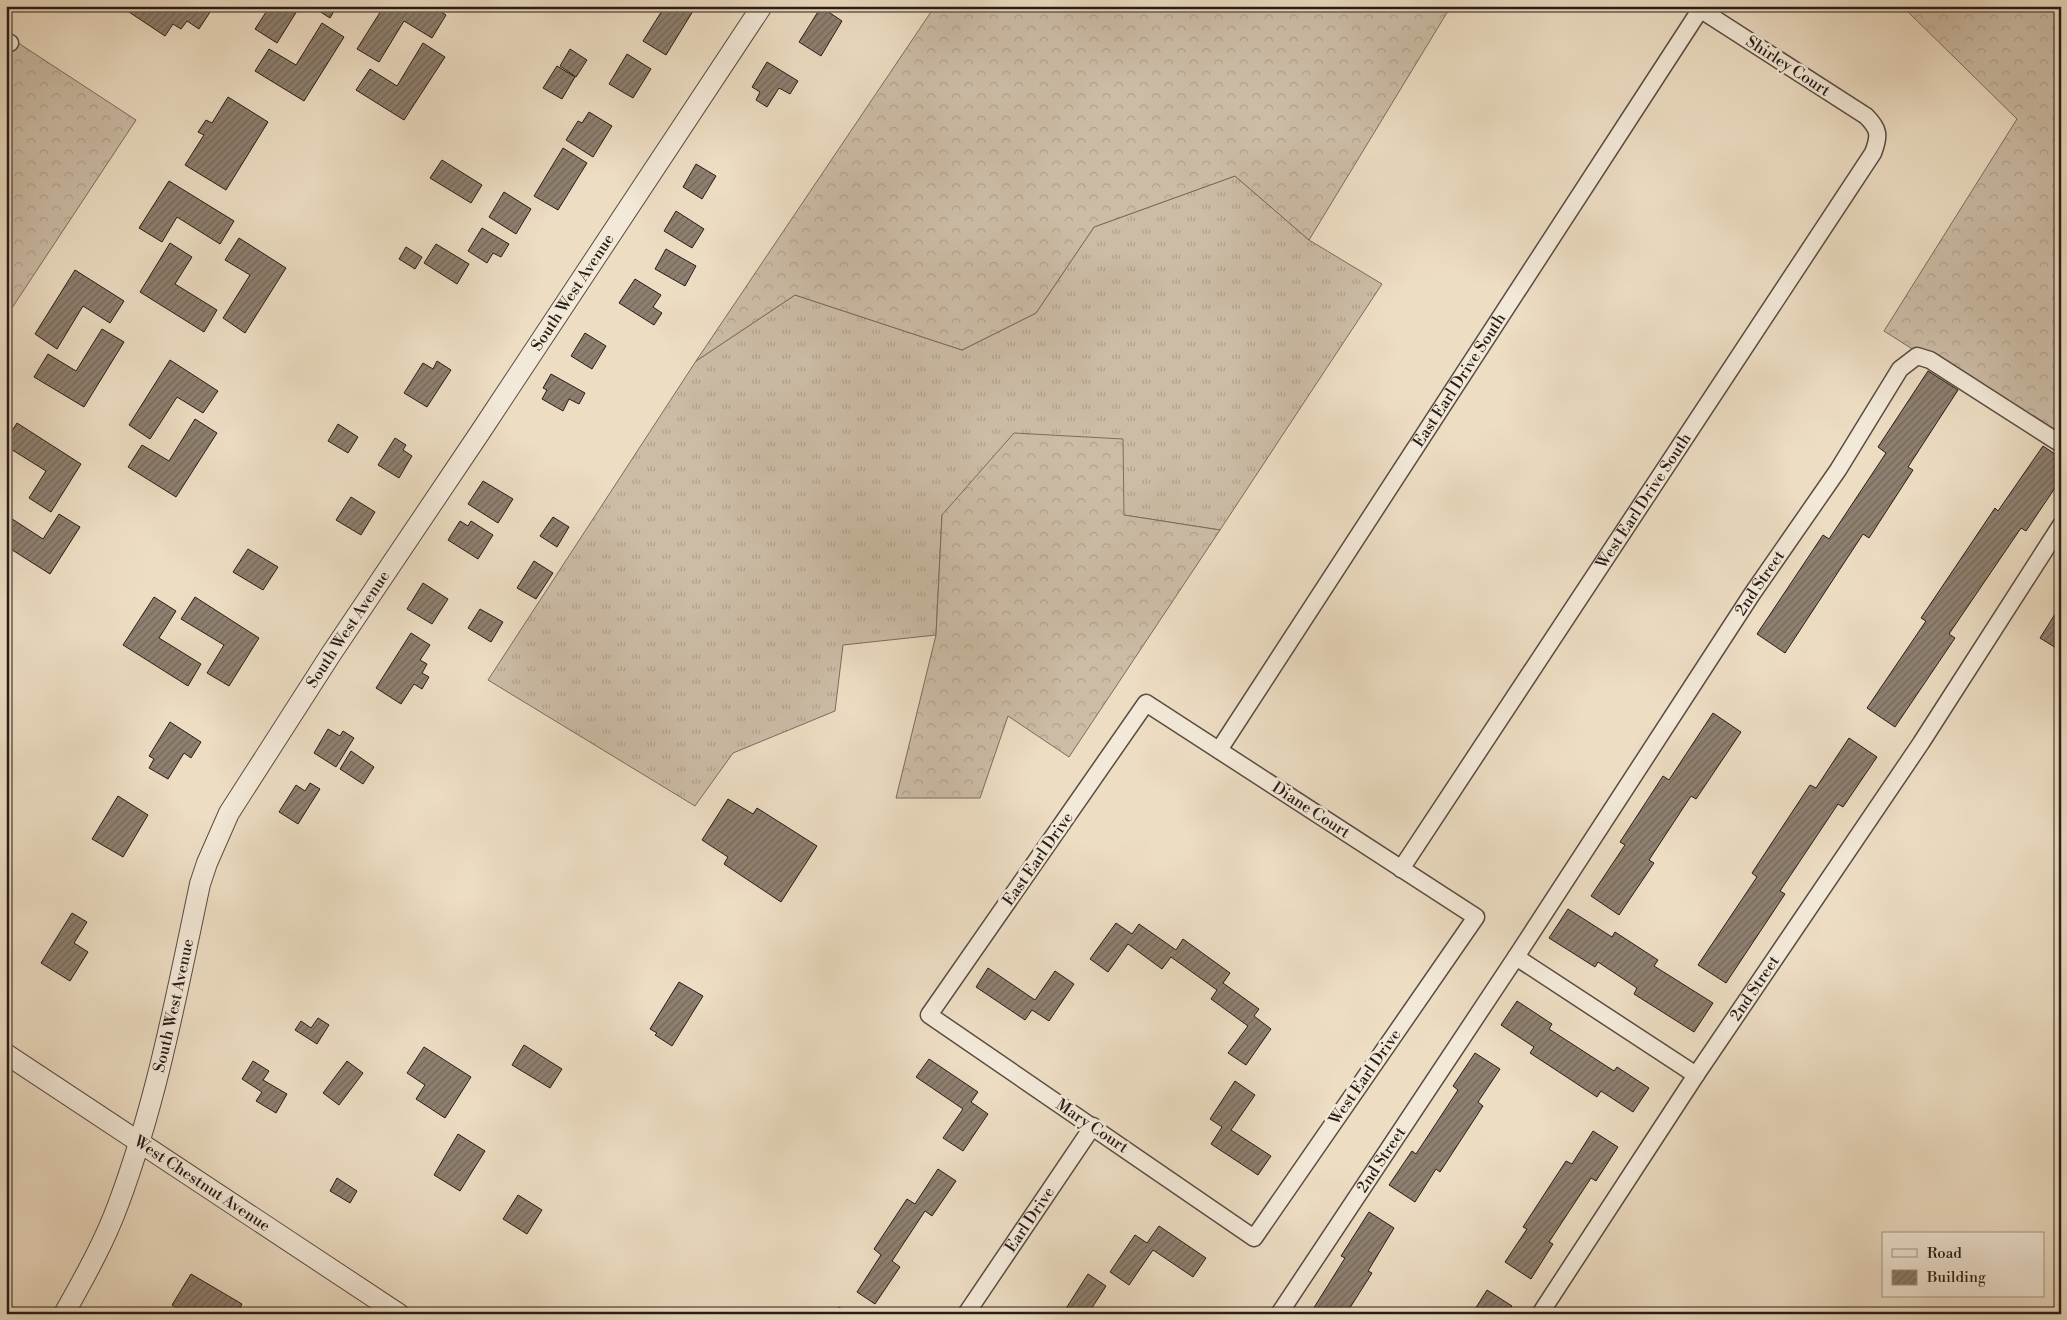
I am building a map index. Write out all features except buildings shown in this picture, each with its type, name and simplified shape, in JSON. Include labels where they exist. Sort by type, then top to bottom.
[{"type":"street","name":"South West Avenue","points":[[64,1314],[93,1262],[118,1207],[140,1142],[162,1056],[200,884],[206,863],[229,813],[331,654],[485,426],[762,6]]},
{"type":"street","name":"Shirley Court","points":[[1698,8],[1866,116],[1878,130]]},
{"type":"street","name":"East Earl Drive South","points":[[1219,750],[1698,8]]},
{"type":"street","name":"West Earl Drive South","points":[[1402,869],[1873,152],[1878,143],[1878,130]]},
{"type":"street","name":"2nd Street","points":[[1279,1314],[1516,957],[1752,594],[1838,470],[1900,369],[1917,356],[1930,360],[2061,444]]},
{"type":"street","name":"2nd Street","points":[[1540,1314],[1696,1075],[1921,743],[2061,524]]},
{"type":"street","name":"Diane Court","points":[[1146,703],[1476,917]]},
{"type":"street","name":"East Earl Drive","points":[[930,1015],[1146,703]]},
{"type":"street","name":"West Earl Drive","points":[[1254,1238],[1476,917]]},
{"type":"street","points":[[1516,957],[1696,1075]]},
{"type":"street","name":"Mary Court","points":[[930,1015],[1254,1238]]},
{"type":"street","name":"West Chestnut Avenue","points":[[6,1054],[399,1314]]},
{"type":"street","name":"Earl Drive","points":[[966,1314],[1093,1126]]},
{"type":"green space","points":[[935,6],[1451,6],[1309,240],[1235,176],[1094,227],[1036,313],[962,350],[795,295],[696,361]]},
{"type":"green space","points":[[1902,6],[2061,6],[2061,443],[1884,331],[2017,119]]},
{"type":"green space","points":[[6,35],[136,120],[6,317]]},
{"type":"green space","points":[[1235,176],[1309,240],[1382,284],[1220,530],[1124,515],[942,515],[936,635],[843,645],[835,711],[733,753],[695,806],[488,680],[696,361],[795,295],[962,350],[1036,313],[1094,227]]},
{"type":"green space","points":[[1014,433],[1123,439],[1124,515],[1220,530],[1069,757],[1008,716],[980,798],[896,798],[936,635],[942,515]]}]
